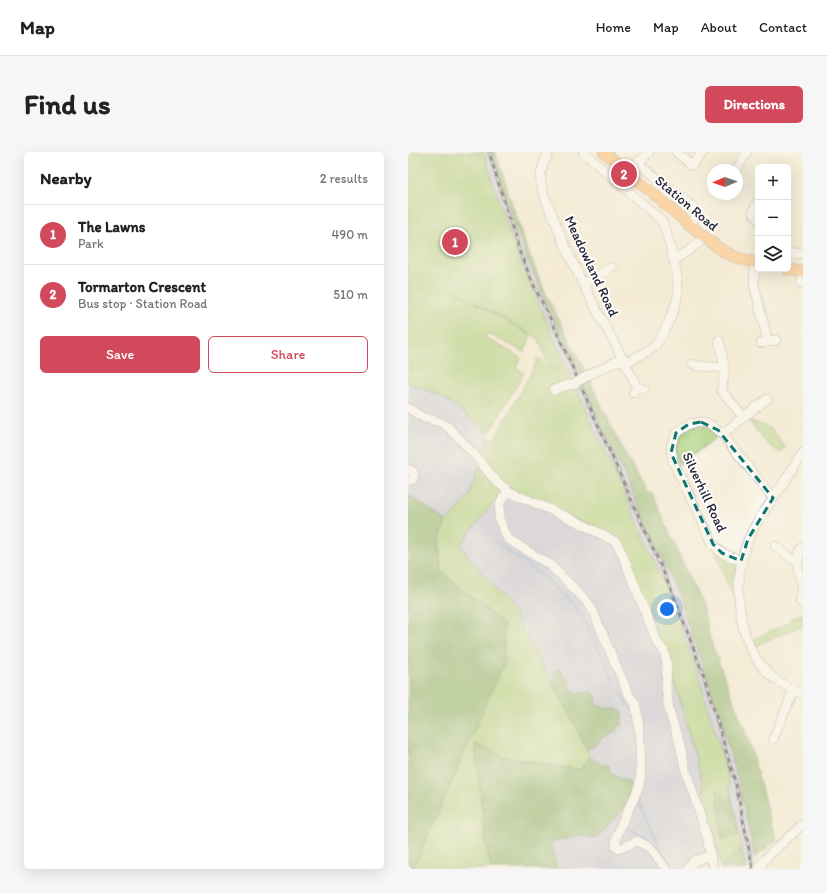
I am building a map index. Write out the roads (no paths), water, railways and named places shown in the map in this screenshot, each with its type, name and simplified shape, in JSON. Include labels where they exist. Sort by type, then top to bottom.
[{"type":"main road","name":"Station Road","points":[[602,152],[704,237],[728,254],[755,263]]},
{"type":"main road","points":[[791,270],[803,272]]},
{"type":"street","name":"Meadowland Road","points":[[549,152],[541,170],[541,184],[565,247],[638,390]]},
{"type":"street","points":[[554,390],[574,384],[587,376],[650,350],[655,346],[678,296],[673,259],[667,234],[661,220],[583,152]]},
{"type":"street","points":[[593,162],[602,152]]},
{"type":"street","points":[[628,173],[649,152]]},
{"type":"street","points":[[676,152],[692,165],[703,152]]},
{"type":"street","points":[[740,164],[748,152]]},
{"type":"street","points":[[638,163],[696,208],[696,216],[689,225]]},
{"type":"street","points":[[673,259],[698,243],[704,237]]},
{"type":"street","points":[[791,252],[803,254]]},
{"type":"street","points":[[583,284],[612,267]]},
{"type":"street","points":[[755,272],[754,284],[768,342]]},
{"type":"street","points":[[803,280],[801,283],[803,283]]},
{"type":"street","points":[[719,340],[725,368],[722,392],[742,417]]},
{"type":"street","points":[[692,364],[698,366],[725,368]]},
{"type":"street","points":[[722,434],[742,417],[768,400]]},
{"type":"street","points":[[408,408],[424,418],[440,422],[448,427],[472,452],[497,482],[510,492],[578,522],[616,542],[622,553],[657,642],[664,651],[667,665],[666,687],[669,710],[685,768],[707,837],[713,869]]},
{"type":"street","name":"Silverhill Road","points":[[741,561],[722,553],[713,544],[673,462],[671,446],[676,433],[689,424],[701,422],[712,426],[722,434],[773,498]]},
{"type":"street","points":[[803,453],[799,466],[773,498],[748,539],[741,561],[739,583],[739,600],[743,625],[756,657],[766,672],[778,681],[803,694]]},
{"type":"street","points":[[408,469],[413,471],[414,476],[412,480],[408,480]]},
{"type":"street","points":[[510,492],[503,498],[500,504],[498,519],[508,539],[550,565],[591,607],[628,693],[636,705],[641,762],[640,785],[621,826],[615,843],[616,847],[619,849],[637,841],[651,848],[666,869]]},
{"type":"street","points":[[775,546],[798,561]]},
{"type":"street","points":[[803,547],[800,551],[798,561],[802,582],[800,601],[803,604]]},
{"type":"street","points":[[773,739],[794,690]]},
{"type":"street","points":[[758,869],[767,857],[803,824]]},
{"type":"street","points":[[688,869],[694,861],[710,855]]},
{"type":"waterway","points":[[495,542],[542,576],[573,605],[582,617],[610,672],[613,682]]},
{"type":"waterway","points":[[619,689],[626,702],[632,709]]},
{"type":"waterway","points":[[638,801],[661,849]]},
{"type":"waterway","points":[[627,828],[647,837],[660,851]]},
{"type":"waterway","points":[[665,856],[671,869]]},
{"type":"railway","points":[[489,152],[520,253],[671,589],[704,676],[736,785],[753,869]]},
{"type":"place","name":"Tormarton Crescent","points":[[624,174]]},
{"type":"place","name":"The Lawns","points":[[455,242]]}]
